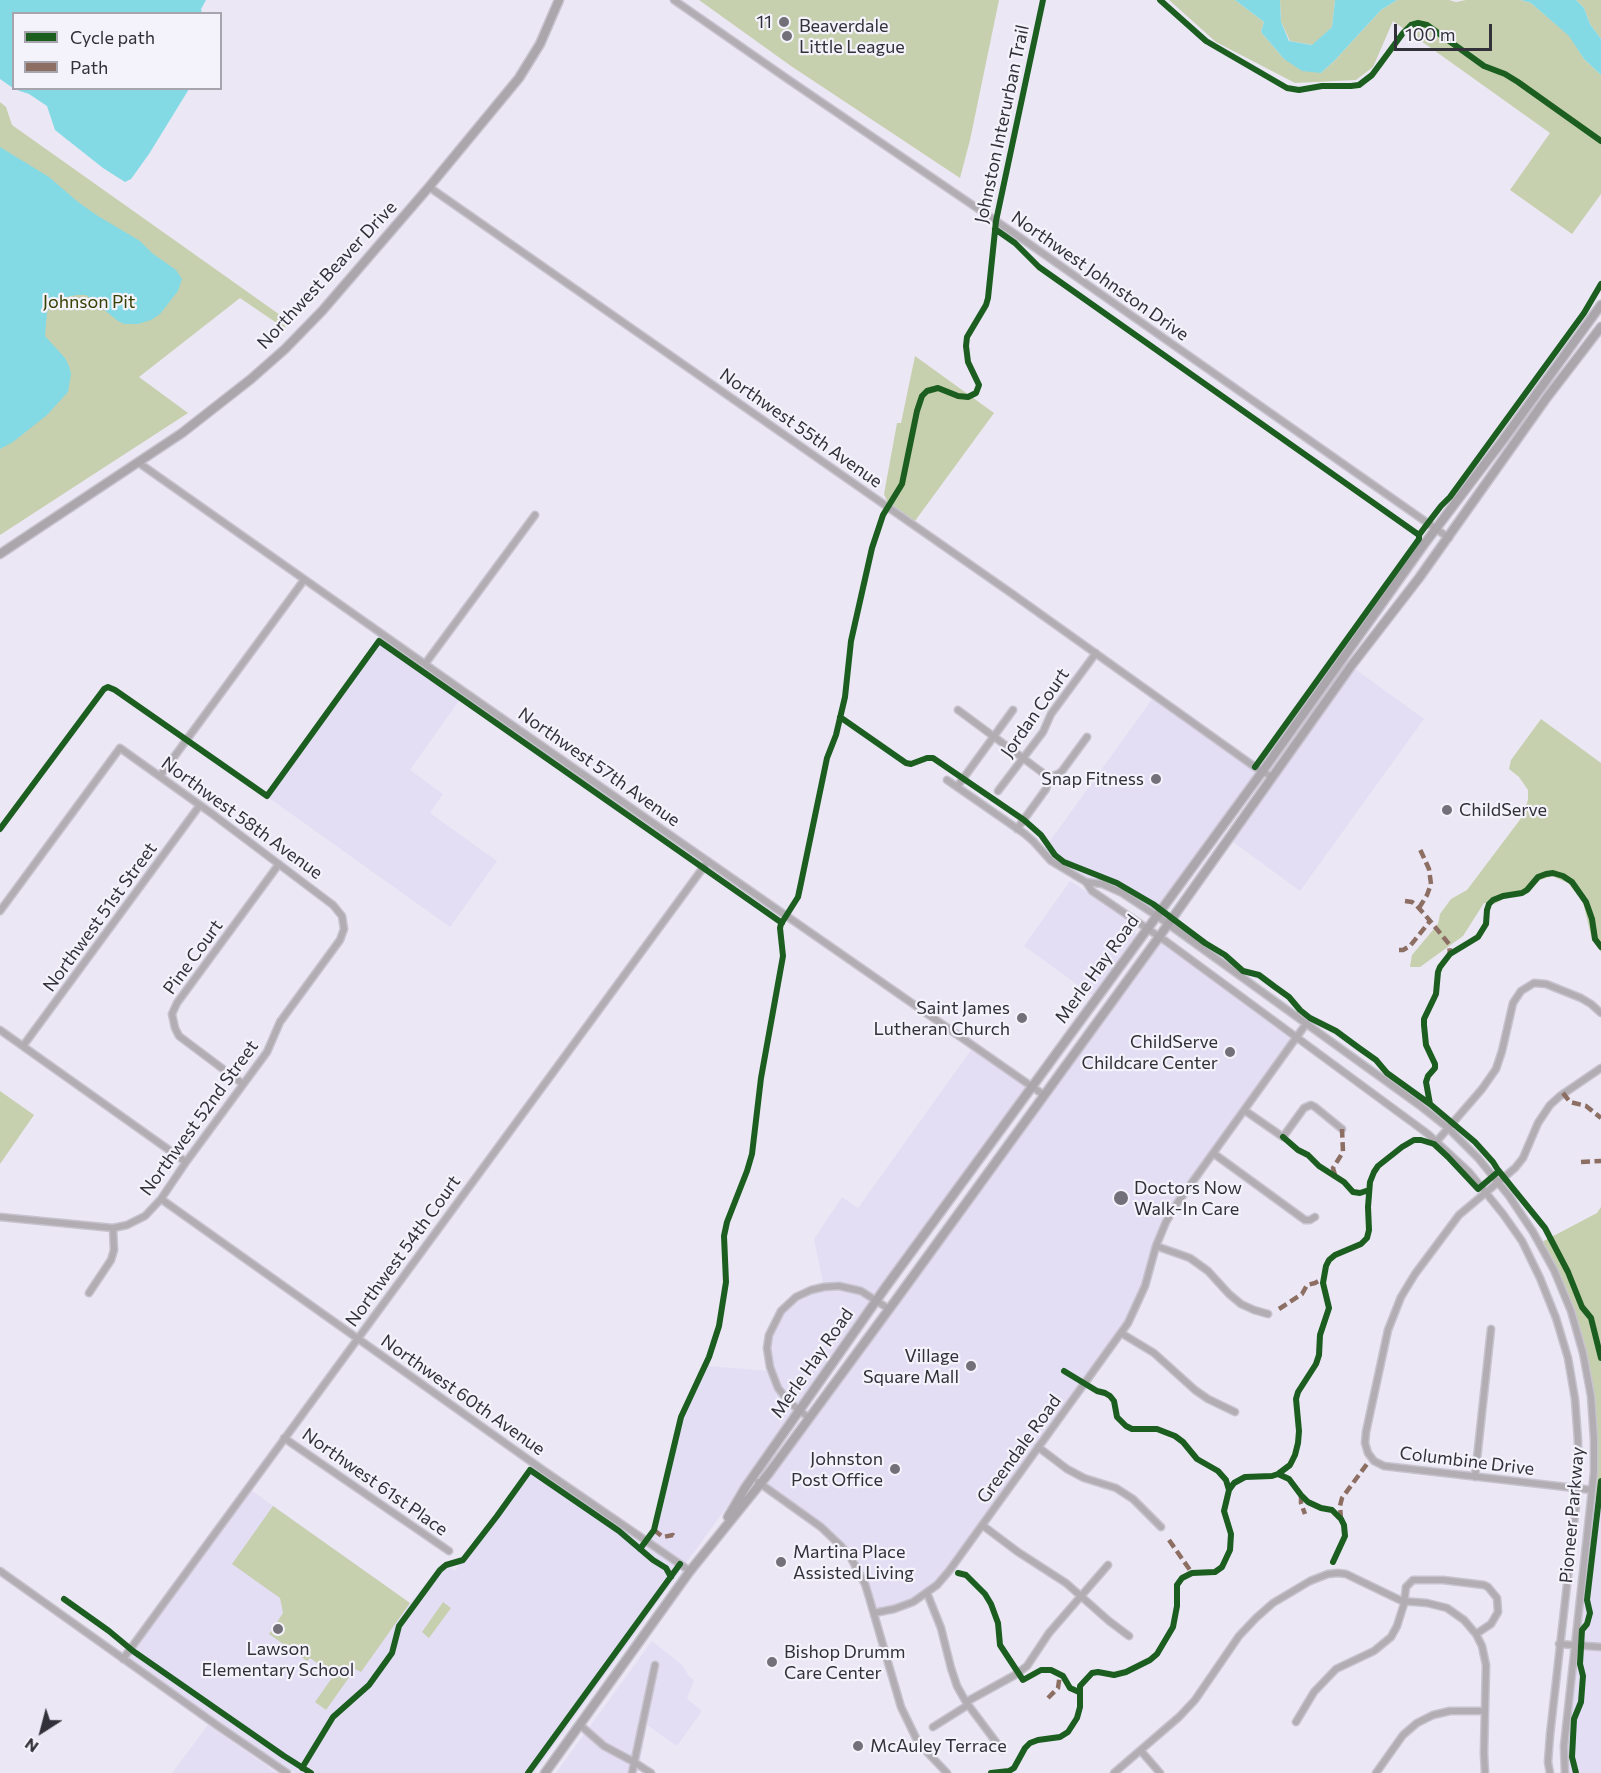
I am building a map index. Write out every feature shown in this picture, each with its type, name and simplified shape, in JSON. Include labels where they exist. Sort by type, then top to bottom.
[{"type":"main road","name":"Northwest Beaver Drive","points":[[0,554],[139,463],[212,411],[285,349],[322,311],[429,187],[530,62],[559,0]]},
{"type":"main road","name":"Merle Hay Road","points":[[714,1541],[753,1478],[876,1300],[1601,305]]},
{"type":"main road","name":"Merle Hay Road","points":[[545,1773],[690,1571],[761,1484],[889,1309],[1159,937],[1351,666],[1449,538],[1545,400],[1601,327]]},
{"type":"street","name":"Northwest Johnston Drive","points":[[674,0],[1004,226],[1449,538]]},
{"type":"street","name":"Northwest 55th Avenue","points":[[429,187],[1272,777]]},
{"type":"street","name":"Northwest 57th Avenue","points":[[139,463],[1044,1095]]},
{"type":"street","points":[[425,664],[535,515]]},
{"type":"street","points":[[160,776],[304,580]]},
{"type":"street","name":"Jordan Court","points":[[998,791],[1043,732],[1052,714],[1096,653]]},
{"type":"street","points":[[958,710],[1044,773],[1047,778],[1046,789],[1017,829]]},
{"type":"street","points":[[957,787],[1013,710]]},
{"type":"street","points":[[1047,778],[1062,771],[1087,737]]},
{"type":"street","name":"Northwest 58th Avenue","points":[[0,911],[120,748],[279,864],[333,905],[342,916]]},
{"type":"street","name":"Pioneer Parkway","points":[[947,780],[1034,841],[1051,861],[1086,882],[1102,884],[1122,893],[1157,916],[1419,1105],[1448,1128],[1478,1158],[1533,1232],[1554,1270],[1571,1311],[1583,1353],[1591,1395],[1594,1439],[1594,1472],[1574,1644],[1564,1746],[1564,1773]]},
{"type":"street","name":"Northwest 51st Street","points":[[23,1046],[200,806]]},
{"type":"street","name":"Northwest 54th Court","points":[[123,1659],[708,861]]},
{"type":"street","name":"Pine Court","points":[[243,1084],[179,1036],[172,1014],[177,1003],[279,864]]},
{"type":"street","name":"Pioneer Parkway","points":[[1086,882],[1092,891],[1147,928],[1437,1141],[1486,1192],[1521,1241],[1540,1278],[1556,1318],[1568,1358],[1575,1399],[1578,1441],[1577,1489],[1550,1734],[1548,1762],[1550,1773]]},
{"type":"street","name":"Northwest 52nd Street","points":[[113,1228],[127,1225],[145,1216],[161,1199],[267,1052],[280,1022],[340,940],[344,929],[342,916]]},
{"type":"street","points":[[1437,1141],[1482,1089],[1496,1069],[1513,1003],[1521,991],[1534,983],[1546,984],[1581,998],[1601,1013]]},
{"type":"street","name":"Greendale Road","points":[[874,1613],[894,1610],[913,1602],[937,1585],[949,1571],[1121,1333],[1141,1296],[1166,1222],[1212,1153],[1306,1024]]},
{"type":"street","points":[[0,1030],[186,1162]]},
{"type":"street","name":"Columbine Drive","points":[[1592,1490],[1384,1466],[1374,1461],[1365,1443],[1388,1330],[1401,1297],[1459,1215],[1515,1168],[1523,1158],[1538,1123],[1550,1105],[1601,1068]]},
{"type":"street","points":[[1244,1110],[1283,1137],[1304,1108],[1311,1105],[1342,1129]]},
{"type":"street","points":[[1212,1153],[1305,1220],[1315,1217]]},
{"type":"street","name":"Northwest 60th Avenue","points":[[161,1199],[543,1470],[690,1571]]},
{"type":"street","points":[[0,1217],[113,1228],[114,1250],[111,1260],[89,1293]]},
{"type":"street","points":[[1156,1246],[1190,1258],[1208,1271],[1240,1304],[1268,1314]]},
{"type":"street","points":[[809,1418],[789,1402],[778,1388],[768,1361],[769,1335],[777,1317],[796,1298],[811,1290],[824,1287],[854,1289],[889,1309]]},
{"type":"street","points":[[1475,1477],[1491,1329]]},
{"type":"street","points":[[1121,1333],[1154,1353],[1195,1390],[1234,1412]]},
{"type":"street","name":"Northwest 61st Place","points":[[284,1438],[449,1551]]},
{"type":"street","points":[[1038,1447],[1084,1478],[1116,1488],[1133,1499],[1161,1527]]},
{"type":"street","points":[[753,1478],[821,1527],[842,1547],[861,1577],[874,1613],[900,1706],[907,1722],[927,1752],[947,1773]]},
{"type":"street","points":[[982,1525],[1066,1583],[1108,1621],[1129,1636]]},
{"type":"street","points":[[933,1727],[1027,1666],[1049,1633],[1108,1565]]},
{"type":"street","points":[[0,1571],[287,1773]]},
{"type":"street","points":[[1114,1773],[1179,1717],[1195,1700],[1224,1655],[1256,1618],[1273,1603],[1310,1581],[1328,1574],[1346,1574],[1404,1601],[1447,1608],[1464,1620],[1476,1634],[1482,1646],[1486,1665],[1485,1773]]},
{"type":"street","points":[[1296,1722],[1314,1692],[1336,1668],[1374,1651],[1391,1637],[1397,1626],[1406,1587],[1413,1580],[1443,1580],[1484,1585],[1494,1592],[1498,1612],[1495,1619],[1476,1634]]},
{"type":"street","points":[[927,1593],[941,1628],[952,1675],[967,1703],[1002,1750]]},
{"type":"street","points":[[1559,1644],[1601,1647]]},
{"type":"street","points":[[632,1773],[655,1665]]},
{"type":"street","points":[[1376,1773],[1403,1735],[1417,1723],[1450,1710],[1485,1711]]},
{"type":"street","points":[[580,1725],[604,1746],[651,1773]]},
{"type":"street","points":[[1141,1751],[1160,1773]]},
{"type":"shaded area","points":[[379,635],[463,695],[410,770],[443,794],[430,813],[497,861],[450,927],[269,798],[379,645]]},
{"type":"shaded area","points":[[1351,666],[1424,719],[1300,891],[1229,839]]},
{"type":"shaded area","points":[[1155,695],[1262,772],[1157,916],[1122,893],[1086,882],[1042,852]]},
{"type":"shaded area","points":[[1070,881],[1135,923],[1136,936],[1093,996],[1024,946]]},
{"type":"shaded area","points":[[1159,937],[1297,1037],[1166,1222],[1137,1305],[949,1571],[913,1602],[874,1613],[869,1597],[842,1547],[761,1484]]},
{"type":"shaded area","points":[[969,1043],[1031,1087],[534,1773],[296,1773],[273,1764],[123,1659],[248,1488],[410,1603],[442,1563],[455,1571],[518,1487],[532,1462],[646,1540],[654,1530],[681,1417],[709,1357],[707,1366],[771,1371],[769,1335],[790,1302],[824,1287],[814,1239],[842,1197],[858,1208],[971,1050]]},
{"type":"shaded area","points":[[1594,1499],[1601,1500],[1601,1773],[1567,1773],[1567,1743]]},
{"type":"shaded area","points":[[652,1641],[682,1665],[694,1680],[687,1699],[702,1711],[677,1746],[647,1725],[638,1773],[556,1773]]},
{"type":"shaded area","points":[[208,1725],[261,1762],[277,1773],[172,1773]]},
{"type":"green space","points":[[699,0],[999,0],[960,178],[791,66]]},
{"type":"green space","points":[[1169,0],[1235,0],[1264,22],[1261,32],[1284,59],[1321,73],[1381,10],[1397,0],[1456,2],[1521,0],[1531,3],[1570,36],[1584,59],[1601,75],[1601,194],[1572,234],[1510,190],[1550,133],[1393,21],[1373,67],[1356,80],[1295,83],[1216,42]]},
{"type":"green space","points":[[1280,0],[1335,0],[1332,27],[1313,45],[1290,41],[1281,22]]},
{"type":"green space","points":[[1576,0],[1601,0],[1601,39],[1590,24],[1584,8]]},
{"type":"green space","name":"Johnson Pit","points":[[0,102],[6,107],[12,125],[290,322],[284,328],[240,298],[139,377],[188,413],[0,535]]},
{"type":"green space","points":[[915,356],[994,413],[915,521],[888,503],[884,494],[897,423],[901,423]]},
{"type":"green space","points":[[1541,719],[1601,763],[1601,952],[1592,940],[1583,902],[1568,883],[1552,876],[1540,880],[1528,893],[1494,904],[1484,903],[1463,936],[1420,967],[1410,967],[1412,955],[1438,924],[1440,914],[1451,899],[1467,890],[1522,817],[1528,800],[1528,790],[1519,777],[1509,769],[1511,760]]},
{"type":"green space","points":[[0,1091],[34,1115],[0,1164]]},
{"type":"green space","points":[[1601,1207],[1601,1500],[1591,1498],[1594,1472],[1591,1395],[1571,1311],[1540,1243],[1597,1213]]},
{"type":"green space","points":[[273,1506],[410,1603],[361,1672],[355,1669],[326,1710],[315,1702],[334,1675],[310,1658],[307,1661],[269,1634],[283,1613],[280,1598],[232,1564]]},
{"type":"green space","points":[[443,1602],[451,1608],[429,1638],[422,1632]]},
{"type":"water","points":[[0,0],[206,0],[202,12],[12,12],[12,87],[0,79]]},
{"type":"water","points":[[1235,0],[1280,0],[1281,22],[1289,41],[1312,45],[1332,27],[1335,0],[1397,0],[1381,10],[1321,73],[1302,71],[1284,59],[1261,32],[1264,22]]},
{"type":"water","points":[[1521,0],[1576,0],[1584,8],[1590,24],[1601,39],[1601,75],[1584,59],[1569,36],[1531,3]]},
{"type":"water","points":[[17,90],[188,90],[149,154],[131,179],[125,182],[103,168],[55,130],[47,106],[29,94]]},
{"type":"water","points":[[0,147],[49,177],[98,216],[140,241],[152,253],[176,270],[182,279],[178,291],[160,314],[138,324],[124,324],[118,321],[86,295],[66,297],[51,305],[47,312],[45,336],[65,358],[69,366],[71,374],[68,392],[47,415],[13,442],[0,449]]},
{"type":"marked path","points":[[1419,847],[1429,869],[1431,884],[1419,908]]},
{"type":"marked path","points":[[1405,901],[1412,902],[1426,916],[1449,944],[1450,954]]},
{"type":"marked path","points":[[1399,950],[1410,946],[1430,921]]},
{"type":"marked path","points":[[1563,1093],[1570,1102],[1586,1106],[1601,1118]]},
{"type":"marked path","points":[[1335,1175],[1333,1168],[1343,1152],[1342,1129]]},
{"type":"marked path","points":[[1581,1162],[1601,1161]]},
{"type":"marked path","points":[[1279,1309],[1302,1294],[1307,1285],[1324,1278]]},
{"type":"marked path","points":[[1341,1519],[1342,1498],[1367,1464]]},
{"type":"marked path","points":[[1301,1495],[1305,1514]]},
{"type":"marked path","points":[[654,1530],[663,1537],[673,1535],[675,1537]]},
{"type":"marked path","points":[[1169,1540],[1192,1573]]},
{"type":"marked path","points":[[1048,1698],[1058,1688],[1060,1674]]},
{"type":"cycle path","name":"Johnston Interurban Trail","points":[[640,1549],[654,1530],[681,1417],[709,1357],[719,1326],[726,1282],[724,1236],[752,1154],[761,1078],[783,956],[780,928],[798,897],[827,758],[836,735],[845,697],[851,641],[872,548],[883,515],[902,484],[922,396],[927,391],[938,388],[958,396],[968,397],[976,393],[979,385],[968,362],[967,337],[988,298],[996,221],[1043,0]]},
{"type":"cycle path","points":[[1160,0],[1206,41],[1287,88],[1299,90],[1322,86],[1359,85],[1372,75],[1411,25],[1418,23],[1427,25],[1484,66],[1518,82],[1601,141]]},
{"type":"cycle path","name":"Johnston Interurban Trail","points":[[995,229],[1015,243],[1039,267],[1419,535]]},
{"type":"cycle path","points":[[1255,767],[1419,539],[1419,535],[1450,497],[1584,313],[1601,284]]},
{"type":"cycle path","points":[[0,829],[104,689],[108,687],[267,796],[379,641],[782,923]]},
{"type":"cycle path","points":[[840,717],[906,763],[911,764],[933,758],[1024,820],[1041,835],[1055,855],[1064,862],[1117,883],[1153,904],[1225,955],[1243,971],[1259,975],[1289,997],[1310,1018],[1336,1031],[1376,1060],[1387,1073],[1430,1104],[1475,1142],[1545,1228],[1568,1272],[1582,1307],[1591,1318],[1601,1358]]},
{"type":"cycle path","points":[[1430,1104],[1426,1082],[1435,1064],[1426,1045],[1424,1019],[1436,994],[1438,972],[1450,954],[1478,937],[1486,924],[1487,910],[1493,900],[1522,893],[1538,877],[1546,874],[1553,873],[1563,876],[1572,882],[1586,902],[1592,919],[1595,939],[1601,947]]},
{"type":"cycle path","points":[[1283,1137],[1319,1166],[1344,1182],[1353,1192],[1360,1193],[1369,1190]]},
{"type":"cycle path","points":[[991,1773],[1009,1771],[1014,1768],[1030,1743],[1060,1737],[1068,1732],[1077,1718],[1080,1707],[1080,1686],[1092,1673],[1114,1675],[1126,1672],[1157,1654],[1173,1627],[1177,1606],[1177,1585],[1182,1578],[1192,1573],[1215,1572],[1222,1567],[1230,1550],[1231,1534],[1224,1511],[1229,1490],[1234,1483],[1245,1477],[1272,1476],[1290,1465],[1298,1443],[1296,1399],[1316,1364],[1320,1335],[1329,1308],[1323,1283],[1326,1266],[1335,1255],[1361,1244],[1367,1238],[1370,1182],[1378,1166],[1402,1147],[1414,1140],[1421,1140],[1434,1144],[1478,1189],[1499,1171]]},
{"type":"cycle path","points":[[1064,1371],[1097,1391],[1110,1396],[1114,1401],[1117,1417],[1126,1426],[1132,1429],[1157,1429],[1175,1436],[1197,1459],[1218,1471],[1226,1480],[1229,1490]]},
{"type":"cycle path","points":[[302,1768],[333,1717],[369,1685],[392,1653],[399,1626],[440,1570],[446,1565],[463,1560],[530,1470],[619,1531],[666,1568],[671,1577]]},
{"type":"cycle path","points":[[1278,1474],[1289,1479],[1308,1502],[1332,1510],[1341,1519],[1345,1536],[1333,1562]]},
{"type":"cycle path","points":[[1576,1773],[1572,1757],[1574,1719],[1581,1702],[1582,1630],[1587,1624],[1590,1613],[1587,1600],[1601,1481]]},
{"type":"cycle path","points":[[528,1773],[680,1564]]},
{"type":"cycle path","points":[[958,1573],[966,1575],[985,1594],[998,1623],[1000,1645],[1023,1680],[1041,1670],[1051,1670],[1063,1676],[1070,1688],[1079,1692]]},
{"type":"cycle path","points":[[64,1599],[133,1651],[311,1773]]},
{"type":"place","name":"11","points":[[784,22]]},
{"type":"place","name":"Beaverdale Little League","points":[[787,36]]},
{"type":"place","name":"Snap Fitness","points":[[1156,779]]},
{"type":"place","name":"ChildServe","points":[[1447,810]]},
{"type":"place","name":"Saint James Lutheran Church","points":[[1022,1018]]},
{"type":"place","name":"ChildServe Childcare Center","points":[[1230,1052]]},
{"type":"place","name":"Doctors Now Walk-In Care","points":[[1121,1198]]},
{"type":"place","name":"Village Square Mall","points":[[971,1366]]},
{"type":"place","name":"Johnston Post Office","points":[[895,1469]]},
{"type":"place","name":"Martina Place Assisted Living","points":[[781,1562]]},
{"type":"place","name":"Lawson Elementary School","points":[[278,1629]]},
{"type":"place","name":"Bishop Drumm Care Center","points":[[772,1662]]},
{"type":"place","name":"McAuley Terrace","points":[[858,1746]]}]
